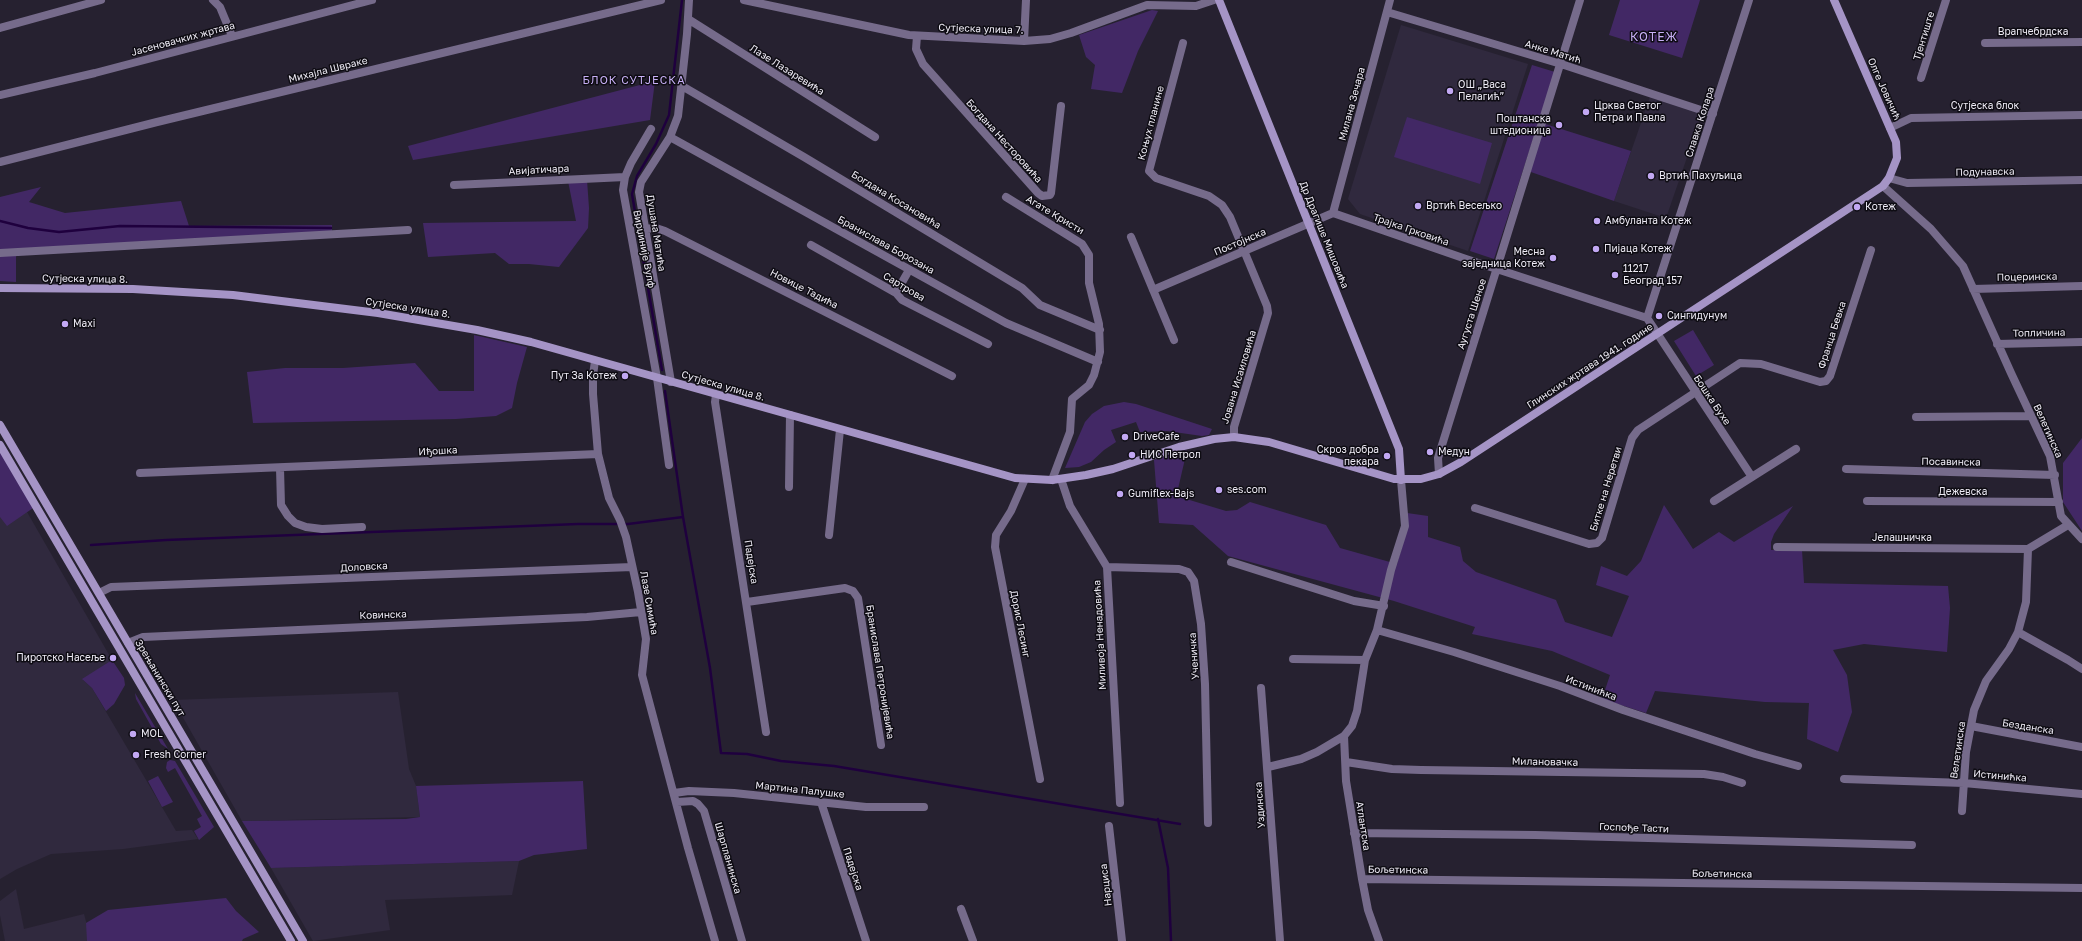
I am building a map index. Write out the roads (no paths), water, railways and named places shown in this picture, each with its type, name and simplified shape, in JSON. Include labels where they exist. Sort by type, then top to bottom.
[{"type":"street","points":[[0,28],[101,0]]},
{"type":"street","points":[[213,0],[220,6],[232,36]]},
{"type":"street","name":"Јасеновачких жртава","points":[[0,95],[95,72],[372,0]]},
{"type":"street","name":"Михајла Швраке","points":[[0,162],[157,122],[661,0]]},
{"type":"street","name":"Душана Матића","points":[[671,382],[644,229],[640,184],[654,159],[670,137],[678,116],[689,0]]},
{"type":"street","name":"Сутјеска улица 7.","points":[[744,0],[917,36],[1024,40],[1050,39],[1071,33],[1146,5],[1196,6],[1214,0]]},
{"type":"street","points":[[1024,40],[1026,0]]},
{"type":"street","name":"Др Драгише Мишовића","points":[[1219,0],[1399,449],[1401,480]]},
{"type":"street","name":"Милана Зечара","points":[[1333,213],[1390,0]]},
{"type":"street","name":"Аугуста Шеное","points":[[1439,474],[1438,458],[1580,0]]},
{"type":"street","name":"Славка Колара","points":[[1647,318],[1750,0]]},
{"type":"street","name":"Олге Јовичић","points":[[1834,0],[1896,142],[1897,158],[1890,178],[1882,186]]},
{"type":"street","name":"Тјентиште","points":[[1921,78],[1946,0]]},
{"type":"street","name":"Анке Матић","points":[[1387,12],[1561,64],[1713,114]]},
{"type":"street","name":"Лазе Лазаревића","points":[[688,19],[875,137]]},
{"type":"street","name":"Богдана Несторовића","points":[[917,36],[916,49],[923,64],[1042,196],[1050,195],[1051,193],[1061,106]]},
{"type":"street","name":"Врапчебрдска","points":[[1985,43],[2082,42]]},
{"type":"street","name":"Коњух планине","points":[[1183,43],[1149,171],[1156,178],[1209,196],[1222,204],[1230,217],[1245,251]]},
{"type":"street","name":"Богдана Косановића","points":[[682,86],[804,157],[1022,288],[1040,305],[1100,330]]},
{"type":"street","name":"Сутјеска блок","points":[[1890,128],[1904,119],[1922,117],[2082,116]]},
{"type":"street","name":"Вирџиније Вулф","points":[[650,129],[625,177],[623,184],[625,203],[631,229],[656,378],[669,465]]},
{"type":"street","name":"Бранислава Борозана","points":[[670,137],[1016,328],[1098,362]]},
{"type":"street","name":"Авијатичара","points":[[454,184],[625,177]]},
{"type":"street","name":"Подунавска","points":[[1890,178],[1907,183],[2082,180]]},
{"type":"street","name":"Велетинска","points":[[1882,186],[1931,229],[1955,254],[1964,266],[1997,344],[2050,456],[2055,474],[2061,516],[2082,539]]},
{"type":"street","name":"Глинских жртава 1941. године","points":[[1401,480],[1421,479],[1439,474],[1461,462],[1882,186]]},
{"type":"street","name":"Агате Кристи","points":[[1006,197],[1085,246],[1089,259],[1090,287],[1100,330],[1098,362],[1089,386],[1072,400],[1070,432],[1052,480]]},
{"type":"street","name":"Постојнска","points":[[1153,290],[1333,213]]},
{"type":"street","name":"Трајка Грковића","points":[[1333,213],[1647,318]]},
{"type":"street","name":"Новице Тадића","points":[[644,229],[656,228],[665,231],[952,376]]},
{"type":"street","points":[[0,253],[408,230]]},
{"type":"street","points":[[1131,237],[1174,340]]},
{"type":"street","name":"Сартрова","points":[[811,245],[896,293],[902,300],[988,344]]},
{"type":"street","name":"Франца Бевка","points":[[1694,392],[1740,363],[1761,364],[1820,382],[1826,381],[1830,376],[1871,250]]},
{"type":"street","name":"Јована Исаиловића","points":[[1245,251],[1268,313],[1234,427],[1234,437],[1249,438],[1275,444],[1380,476],[1401,480]]},
{"type":"street","points":[[896,293],[910,270]]},
{"type":"street","name":"Поцеринска","points":[[1973,289],[2082,286]]},
{"type":"street","name":"Сутјеска улица 8.","points":[[0,290],[13,288],[81,288],[170,291],[303,302],[477,330],[531,342],[984,470],[1025,479],[1061,479],[1113,468],[1178,446],[1234,437]]},
{"type":"street","points":[[1647,318],[1658,334]]},
{"type":"street","name":"Бошка Бухе","points":[[1658,334],[1694,392],[1752,477]]},
{"type":"street","name":"Топличина","points":[[1997,344],[2082,342]]},
{"type":"street","name":"Лазе Симића","points":[[595,361],[593,394],[598,454],[608,498],[623,528],[641,612],[646,639],[642,675],[715,941]]},
{"type":"street","name":"Битке на Неретви","points":[[1475,508],[1589,544],[1597,544],[1602,538],[1632,438],[1638,430],[1694,392]]},
{"type":"street","name":"Падејска","points":[[716,395],[715,402],[766,732]]},
{"type":"street","points":[[789,487],[790,415]]},
{"type":"street","points":[[1916,417],[2030,416]]},
{"type":"street","name":"Зрењанински пут","points":[[0,425],[303,941]]},
{"type":"street","points":[[829,535],[840,430]]},
{"type":"street","name":"Зрењанински пут","points":[[0,445],[292,941]]},
{"type":"street","points":[[1714,502],[1796,449]]},
{"type":"street","name":"Иђошка","points":[[140,473],[598,454]]},
{"type":"street","points":[[280,468],[281,505],[288,516],[295,523],[306,528],[322,529],[362,527]]},
{"type":"street","name":"Посавинска","points":[[1846,469],[2055,474]]},
{"type":"street","name":"Дорис Лесинг","points":[[1025,479],[1011,511],[996,535],[995,547],[1040,779]]},
{"type":"street","name":"Миливоја Ненадовића","points":[[1061,479],[1070,506],[1107,567],[1120,803]]},
{"type":"street","name":"Уздинска","points":[[1280,941],[1268,767],[1301,759],[1332,744],[1344,736],[1352,726],[1355,718],[1365,660],[1377,630],[1405,526],[1401,480]]},
{"type":"street","name":"Дежевска","points":[[1867,501],[2059,502]]},
{"type":"street","points":[[2028,549],[2068,525]]},
{"type":"street","name":"Јелашничка","points":[[1777,547],[2028,549]]},
{"type":"street","name":"Велетинска","points":[[1962,811],[1971,726],[1979,696],[1986,681],[2009,649],[2018,632],[2026,602],[2028,549]]},
{"type":"street","points":[[1231,562],[1354,601],[1384,606]]},
{"type":"street","name":"Ученичка","points":[[1107,567],[1179,569],[1188,572],[1194,581],[1201,624],[1206,684],[1208,823]]},
{"type":"street","name":"Доловска","points":[[99,593],[111,587],[632,568]]},
{"type":"street","name":"Бранислава Петронијевића","points":[[747,602],[845,588],[853,591],[858,598],[881,745]]},
{"type":"street","name":"Ковинска","points":[[128,643],[142,637],[587,617],[641,612]]},
{"type":"street","name":"Истинићка","points":[[1377,630],[1560,686],[1623,710],[1755,754],[1798,766]]},
{"type":"street","points":[[2018,632],[2082,669]]},
{"type":"street","points":[[1294,659],[1365,660]]},
{"type":"street","points":[[1261,688],[1268,767]]},
{"type":"street","name":"Безданска","points":[[1971,726],[2082,747]]},
{"type":"street","name":"Атлантска","points":[[1344,736],[1346,781],[1354,833],[1368,910],[1378,941]]},
{"type":"street","name":"Милановачка","points":[[1346,762],[1392,769],[1421,770],[1704,774],[1723,777],[1742,783]]},
{"type":"street","name":"Истинићка","points":[[1844,779],[1964,783],[2082,794]]},
{"type":"street","name":"Мартина Палушке","points":[[674,793],[689,791],[734,793],[866,807],[924,807]]},
{"type":"street","name":"Шарпланинска","points":[[677,802],[693,802],[698,804],[704,811],[742,941]]},
{"type":"street","name":"Падејска","points":[[821,802],[866,941]]},
{"type":"street","name":"Нарциса","points":[[1109,826],[1122,941]]},
{"type":"street","name":"Госпође Тасти","points":[[1354,833],[1535,835],[1912,845]]},
{"type":"street","name":"Бољетинска","points":[[1362,879],[2082,888]]},
{"type":"street","points":[[961,908],[973,941]]},
{"type":"waterway","points":[[662,370],[632,194],[637,176],[656,144],[669,115],[682,0]]},
{"type":"waterway","points":[[0,221],[28,228],[59,232],[120,226],[331,228]]},
{"type":"waterway","points":[[665,391],[683,517]]},
{"type":"waterway","points":[[91,545],[166,540],[578,524],[628,524],[683,517],[710,668],[721,753],[747,754],[781,761],[834,766],[1180,824]]},
{"type":"waterway","points":[[1158,819],[1168,868],[1171,941]]},
{"type":"place","name":"ОШ „Васа Пелагић”","points":[[1450,91]]},
{"type":"place","name":"Црква Светог Петра и Павла","points":[[1586,112]]},
{"type":"place","name":"Поштанска штедионица","points":[[1559,125]]},
{"type":"place","name":"Вртић Пахуљица","points":[[1651,176]]},
{"type":"place","name":"Вртић Весељко","points":[[1418,206]]},
{"type":"place","name":"Котеж","points":[[1857,207]]},
{"type":"place","name":"Амбуланта Котеж","points":[[1597,221]]},
{"type":"place","name":"Пијаца Котеж","points":[[1596,249]]},
{"type":"place","name":"Месна заједница Котеж","points":[[1553,258]]},
{"type":"place","name":"11217 Београд 157","points":[[1615,275]]},
{"type":"place","name":"Сингидунум","points":[[1659,316]]},
{"type":"place","name":"Maxi","points":[[65,324]]},
{"type":"place","name":"Пут За Котеж","points":[[625,376]]},
{"type":"place","name":"DriveCafe","points":[[1125,437]]},
{"type":"place","name":"Медун","points":[[1430,452]]},
{"type":"place","name":"НИС Петрол","points":[[1132,455]]},
{"type":"place","name":"Скроз добра пекара","points":[[1387,456]]},
{"type":"place","name":"ses.com","points":[[1219,490]]},
{"type":"place","name":"Gumiflex-Bajs","points":[[1120,494]]},
{"type":"place","name":"Пиротско Насеље","points":[[113,658]]},
{"type":"place","name":"MOL","points":[[133,734]]},
{"type":"place","name":"Fresh Corner","points":[[136,755]]},
{"type":"district","name":"КОТЕЖ","points":[[1654,37]]},
{"type":"district","name":"БЛОК СУТЈЕСКА","points":[[634,81]]}]
